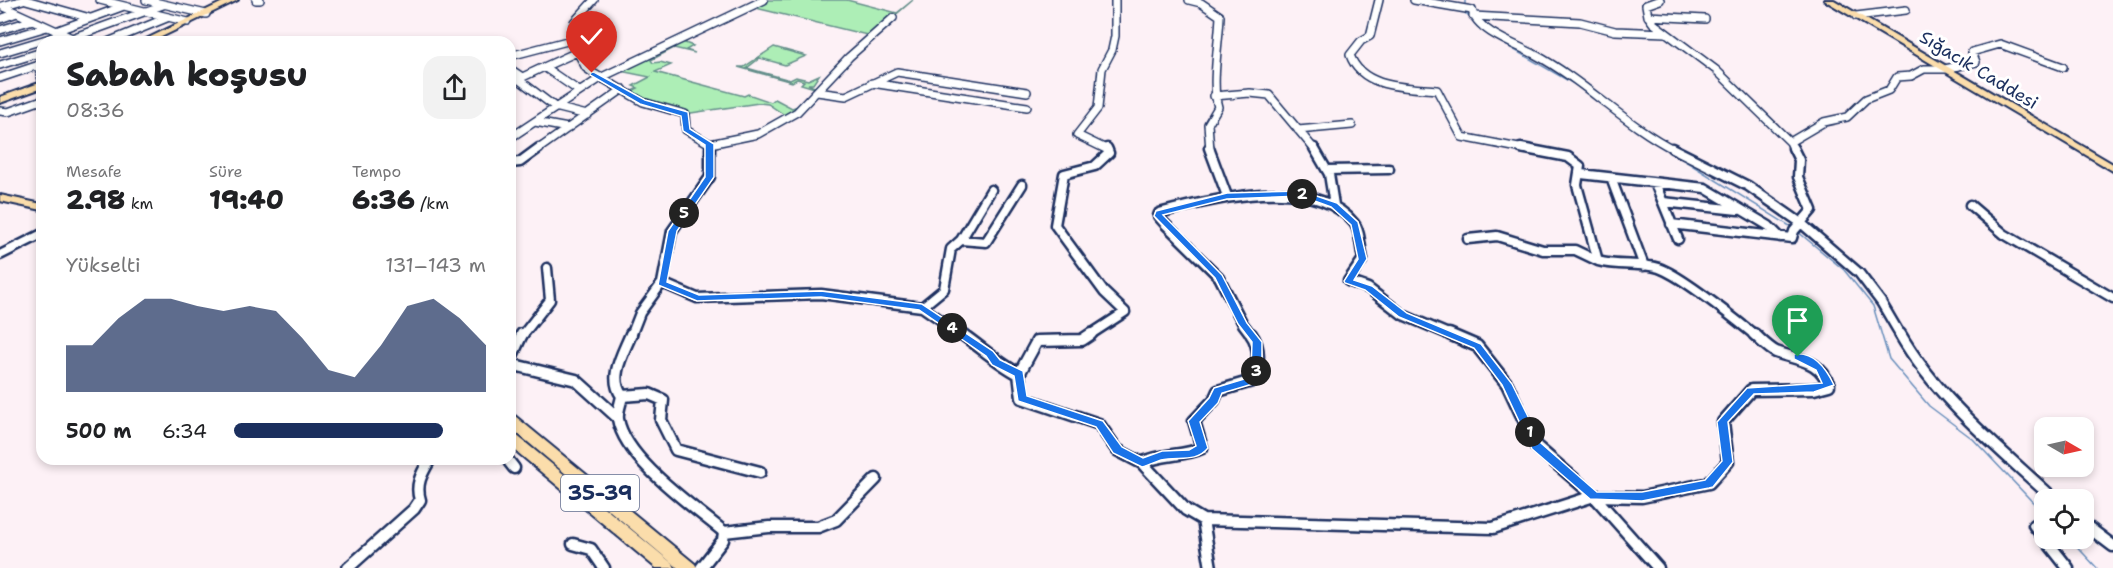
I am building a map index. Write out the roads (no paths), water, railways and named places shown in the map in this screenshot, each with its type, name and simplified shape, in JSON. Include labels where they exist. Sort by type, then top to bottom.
[{"type":"main road","points":[[157,36],[234,0]]},
{"type":"main road","name":"Sığacık Caddesi","points":[[1837,2],[1856,16],[2113,168]]},
{"type":"main road","points":[[0,100],[36,88]]},
{"type":"main road","points":[[0,190],[36,198]]},
{"type":"main road","points":[[0,198],[36,206]]},
{"type":"main road","name":"35-39","points":[[516,424],[689,568]]},
{"type":"main road","name":"35-39","points":[[516,443],[667,568]]},
{"type":"street","points":[[67,36],[2,6],[25,0],[92,18]]},
{"type":"street","points":[[146,0],[206,14]]},
{"type":"street","points":[[594,0],[574,22],[571,40],[586,68],[643,102],[685,114],[686,130],[710,144],[741,139],[763,132],[796,112],[849,57],[893,18]]},
{"type":"street","points":[[516,134],[602,77],[764,0]]},
{"type":"street","points":[[1115,0],[1112,50],[1102,69],[1098,108],[1077,135],[1107,148],[1109,153],[1095,166],[1064,174],[1055,225],[1104,292],[1125,312],[1082,340],[1037,341],[1019,374],[1022,398],[1100,424],[1118,450],[1142,463],[1186,510],[1203,520],[1493,528],[1594,496],[1642,496],[1709,483],[1728,462],[1723,422],[1751,390],[1814,388],[1828,385],[1825,374],[1815,363],[1774,351],[1735,319],[1658,268],[1611,265],[1575,250],[1543,250],[1497,236],[1468,239]]},
{"type":"street","points":[[1189,0],[1201,3],[1220,16],[1214,96],[1218,107],[1208,124],[1209,148],[1227,196]]},
{"type":"street","points":[[1378,0],[1370,36],[1361,41],[1350,55],[1350,62],[1358,73],[1384,83],[1437,90],[1462,137],[1527,151],[1558,153],[1580,166],[1581,174],[1577,185],[1598,261]]},
{"type":"street","points":[[1414,0],[1461,7],[1472,13],[1496,36],[1533,53],[1571,75],[1652,138],[1748,186],[1801,223],[1858,273],[1887,311],[1915,361],[1950,402],[2043,489]]},
{"type":"street","points":[[1660,0],[1646,5],[1648,16],[1666,33],[1716,70],[1790,142],[1799,160],[1798,177],[1812,206],[1812,210],[1794,231],[1792,238],[1671,224]]},
{"type":"street","points":[[105,1],[188,22]]},
{"type":"street","points":[[84,36],[163,5]]},
{"type":"street","points":[[49,36],[124,6]]},
{"type":"street","points":[[1856,16],[1906,10]]},
{"type":"street","points":[[1472,13],[1580,22],[1615,31],[1666,33]]},
{"type":"street","points":[[0,19],[18,14]]},
{"type":"street","points":[[1648,16],[1705,20]]},
{"type":"street","points":[[123,36],[169,17]]},
{"type":"street","points":[[0,30],[33,20]]},
{"type":"street","points":[[0,41],[47,27]]},
{"type":"street","points":[[0,53],[36,40]]},
{"type":"street","points":[[516,55],[571,40]]},
{"type":"street","points":[[1790,142],[1824,122],[1847,117],[1866,99],[1889,90],[1897,77],[1911,76],[1928,68],[1945,69],[1976,62],[1972,52],[2000,44],[2063,67]]},
{"type":"street","points":[[547,47],[561,59]]},
{"type":"street","points":[[0,65],[36,54]]},
{"type":"street","points":[[547,69],[561,59],[578,54]]},
{"type":"street","points":[[516,80],[547,69],[578,54]]},
{"type":"street","points":[[0,78],[36,65]]},
{"type":"street","points":[[547,69],[579,91]]},
{"type":"street","points":[[817,92],[843,97],[897,72],[1027,92]]},
{"type":"street","points":[[516,74],[555,107],[587,115]]},
{"type":"street","points":[[872,83],[1028,107]]},
{"type":"street","points":[[516,162],[520,162],[623,89]]},
{"type":"street","points":[[1214,96],[1266,94],[1321,158],[1327,170],[1334,205]]},
{"type":"street","points":[[0,111],[8,112],[36,102]]},
{"type":"street","points":[[535,122],[568,128]]},
{"type":"street","points":[[1298,130],[1352,125]]},
{"type":"street","points":[[622,396],[616,388],[616,371],[640,313],[662,283],[672,231],[710,177],[710,144]]},
{"type":"street","points":[[1327,170],[1389,169]]},
{"type":"street","points":[[1581,174],[1705,188],[1740,211],[1769,226],[1780,237]]},
{"type":"street","points":[[1611,178],[1644,266]]},
{"type":"street","points":[[1655,183],[1678,239]]},
{"type":"street","points":[[961,240],[986,242],[1022,185]]},
{"type":"street","points":[[922,307],[944,288],[951,249],[961,240],[991,190]]},
{"type":"street","points":[[1142,463],[1162,456],[1191,454],[1202,448],[1194,421],[1214,400],[1218,391],[1252,381],[1257,371],[1257,342],[1243,324],[1219,277],[1158,216],[1159,213],[1227,196],[1302,194],[1334,205],[1355,224],[1363,259],[1348,281],[1368,288],[1403,315],[1478,346],[1507,384],[1536,446],[1594,496],[1658,568]]},
{"type":"street","points":[[1663,202],[1740,211]]},
{"type":"street","points":[[1970,205],[2004,234],[2113,298]]},
{"type":"street","points":[[0,255],[36,237]]},
{"type":"street","points":[[516,349],[523,333],[550,300],[547,268]]},
{"type":"street","points":[[662,283],[697,298],[821,294],[922,307],[989,353],[996,362],[1019,374]]},
{"type":"street","points":[[516,364],[576,380],[617,417],[624,436],[639,458],[724,532],[769,527],[818,527],[836,520],[876,479]]},
{"type":"street","points":[[622,396],[644,394],[659,396],[663,400],[661,420],[676,450],[760,472]]},
{"type":"street","points":[[617,417],[622,396]]},
{"type":"street","points":[[348,568],[414,509],[420,500],[417,481],[426,465]]},
{"type":"street","points":[[1203,520],[1210,568]]},
{"type":"street","points":[[701,568],[723,540],[724,532]]},
{"type":"street","points":[[2094,532],[2113,546]]},
{"type":"street","points":[[573,544],[591,549],[604,568]]},
{"type":"street","points":[[2053,549],[2068,568]]},
{"type":"waterway","points":[[1465,0],[1465,5]]},
{"type":"waterway","points":[[1465,13],[1474,22]]},
{"type":"waterway","points":[[1497,40],[1581,88]]},
{"type":"waterway","points":[[1637,131],[1793,228]]},
{"type":"waterway","points":[[1797,231],[1844,270],[1873,306],[1889,359],[1929,406],[1973,439],[2034,503]]},
{"type":"waterway","points":[[2079,549],[2097,568]]}]
